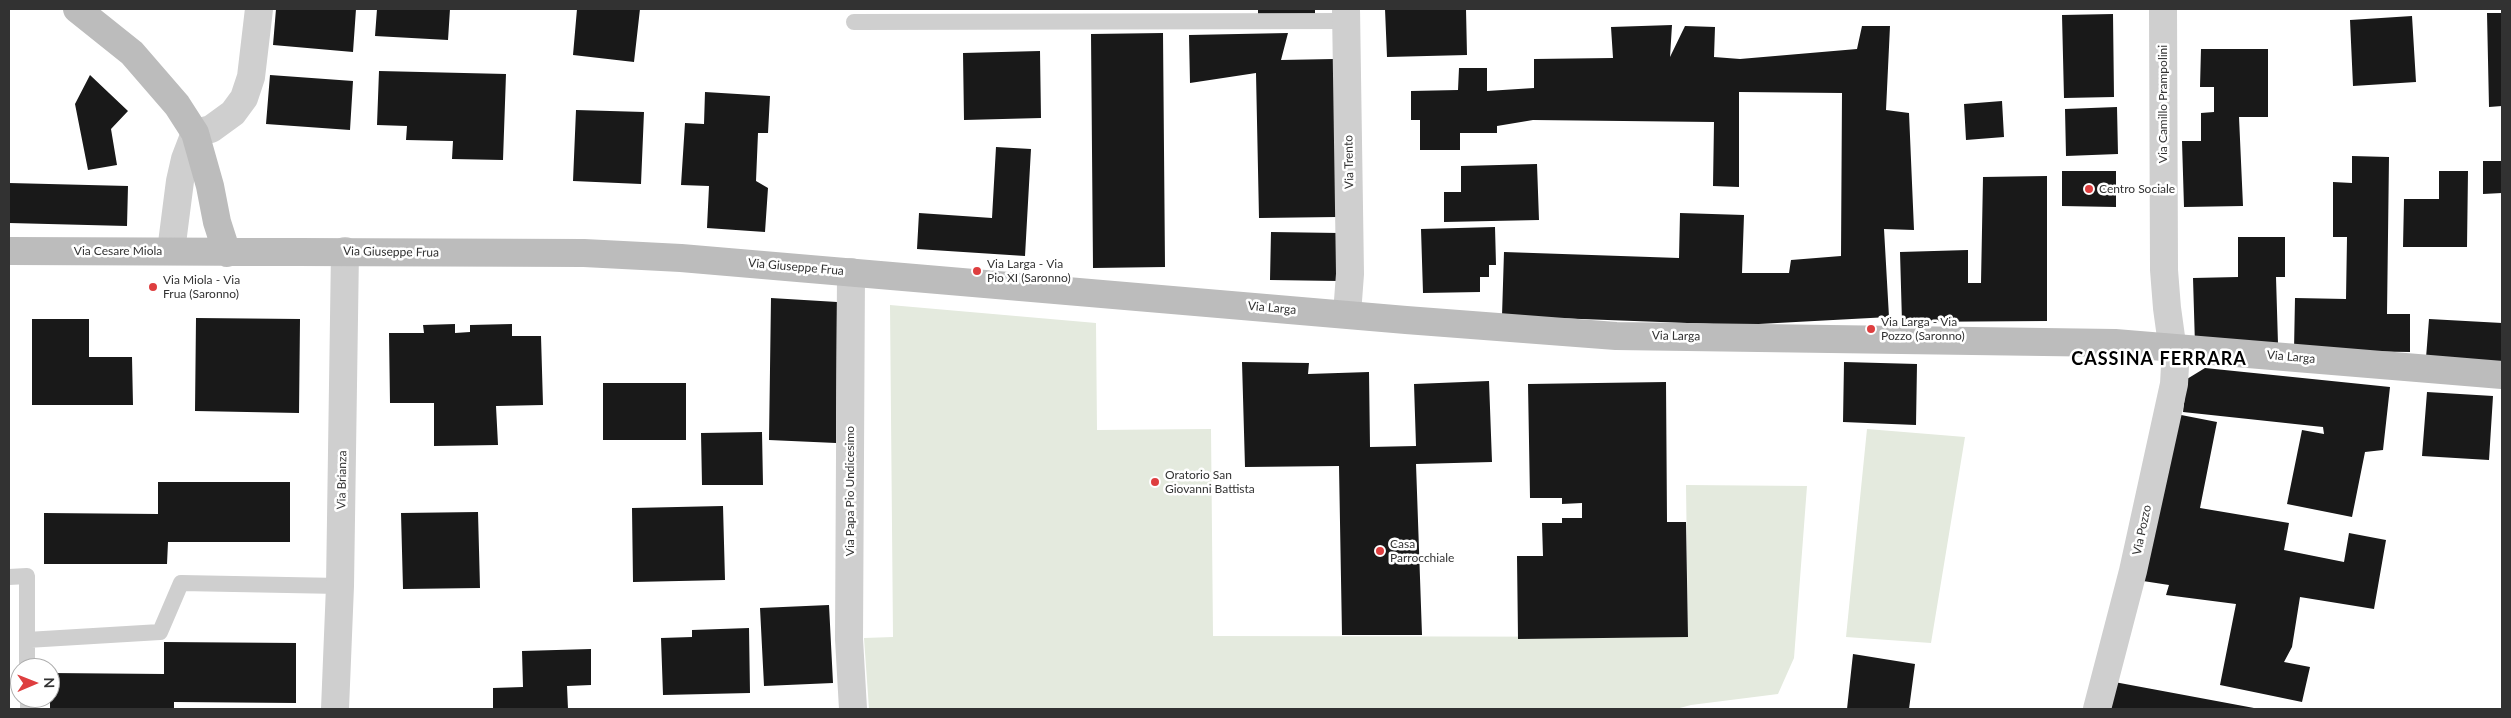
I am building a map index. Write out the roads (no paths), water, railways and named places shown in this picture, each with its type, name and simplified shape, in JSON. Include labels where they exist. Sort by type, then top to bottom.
[{"type":"street","points":[[77,9],[132,54],[177,105],[195,133],[204,161],[217,222],[227,253]]},
{"type":"street","points":[[195,133],[211,128],[233,113],[244,98],[255,53],[259,9]]},
{"type":"street","name":"Via Camillo Prampolini","points":[[2163,9],[2164,270],[2173,348]]},
{"type":"street","name":"Via Trento","points":[[1347,15],[1350,274],[1347,314]]},
{"type":"street","points":[[172,251],[180,181],[195,133]]},
{"type":"street","name":"Via Cesare Miola","points":[[9,251],[227,253]]},
{"type":"street","name":"Via Giuseppe Frua","points":[[227,253],[345,251],[474,254],[584,253],[681,258],[851,272]]},
{"type":"street","name":"Via Brianza","points":[[335,709],[340,586],[345,251]]},
{"type":"street","name":"Via Larga","points":[[851,272],[1616,336],[2105,343],[2502,374]]},
{"type":"street","name":"Via Papa Pio Undicesimo","points":[[851,272],[849,639],[853,709]]},
{"type":"street","name":"Via Pozzo","points":[[2097,709],[2133,571],[2172,394],[2175,366],[2173,348]]},
{"type":"lane","points":[[854,22],[1347,15]]},
{"type":"lane","points":[[9,577],[27,576],[27,658]]},
{"type":"lane","points":[[27,640],[160,632],[181,583],[340,586]]},
{"type":"place","name":"Centro Sociale","points":[[2089,189]]},
{"type":"place","name":"Via Larga - Via Pio XI (Saronno)","points":[[977,271]]},
{"type":"place","name":"Via Miola - Via Frua (Saronno)","points":[[153,287]]},
{"type":"place","name":"Via Larga - Via Pozzo (Saronno)","points":[[1871,329]]},
{"type":"place","name":"Oratorio San Giovanni Battista","points":[[1155,482]]},
{"type":"place","name":"Casa Parrocchiale","points":[[1380,551]]},
{"type":"district","name":"CASSINA FERRARA","points":[[2159,359]]}]
